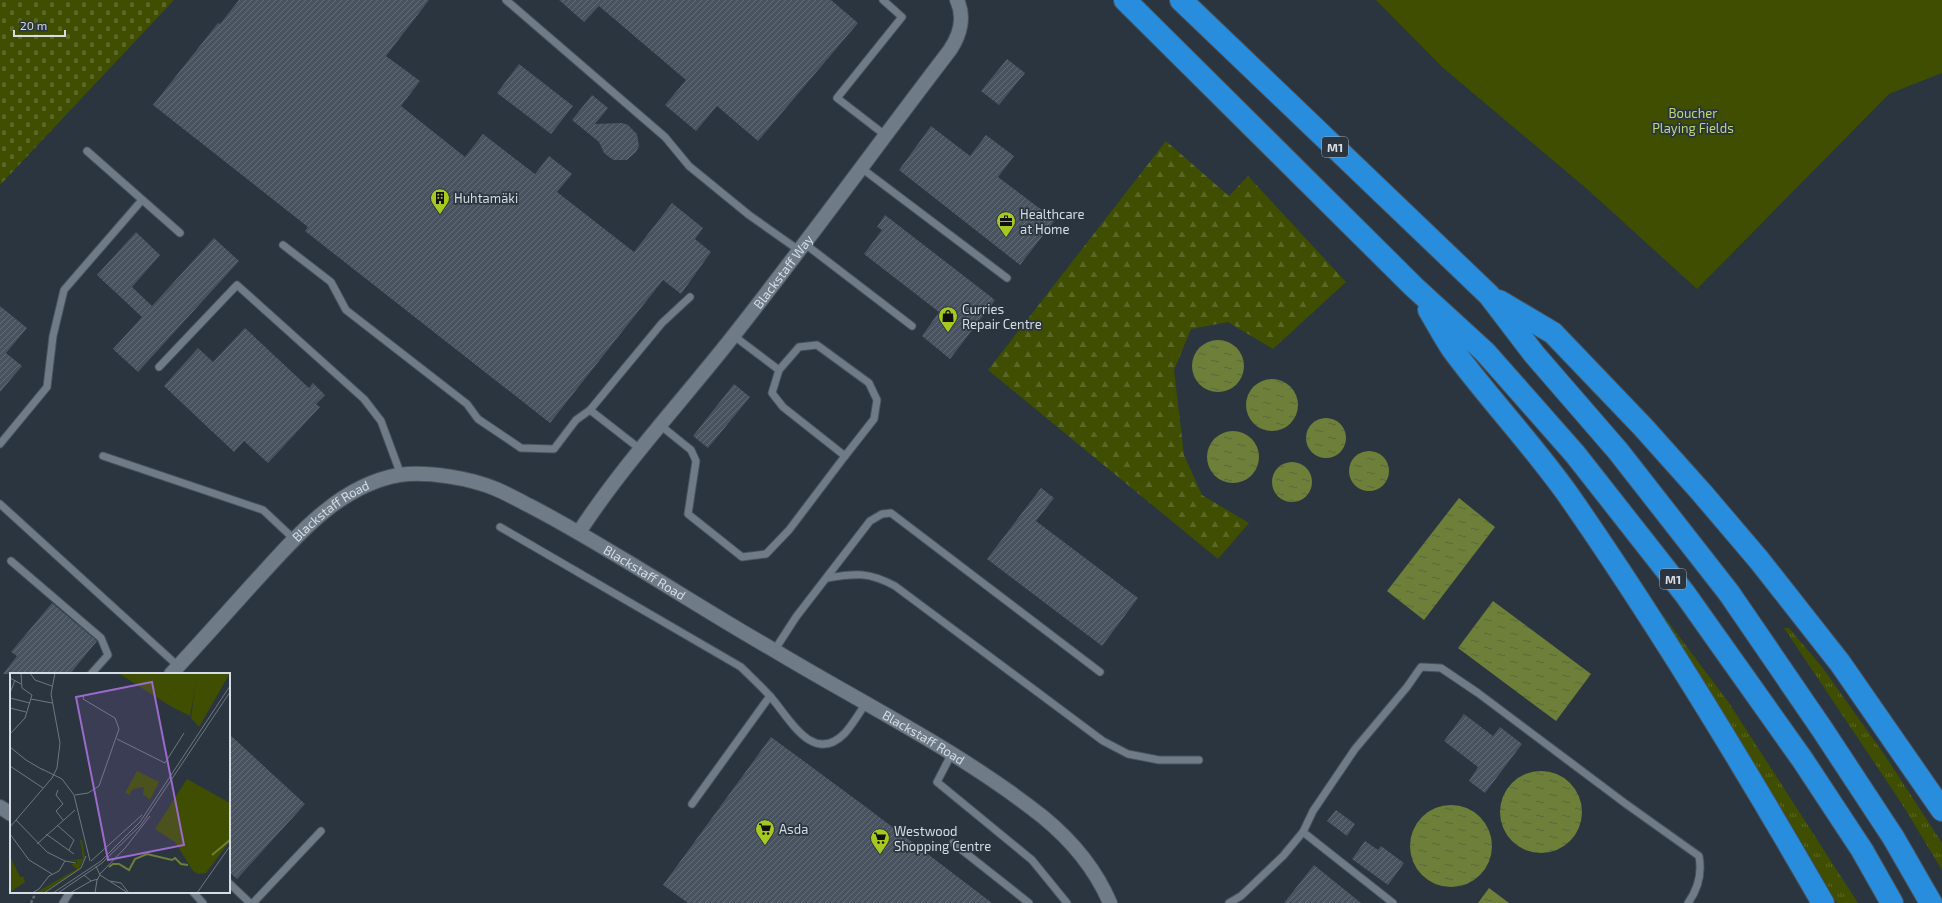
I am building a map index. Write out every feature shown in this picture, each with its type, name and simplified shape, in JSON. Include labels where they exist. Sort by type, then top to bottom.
[{"type":"highway","name":"M1","points":[[1125,0],[1414,287],[1484,352],[1575,454],[1685,594],[1802,759],[1862,850],[1892,903]]},
{"type":"highway","name":"M1","points":[[1181,0],[1489,295],[1534,354],[1618,451],[1729,593],[1822,729],[1893,837],[1931,903]]},
{"type":"highway","name":"M1","points":[[1414,287],[1453,349],[1516,426],[1568,494],[1624,577],[1763,800],[1823,903]]},
{"type":"highway","name":"M1","points":[[1489,295],[1553,333],[1643,427],[1702,493],[1759,560],[1840,663],[1942,810]]},
{"type":"street","name":"Blackstaff Way","points":[[579,532],[640,449],[734,336],[803,247],[860,167],[957,40],[961,15],[957,0]]},
{"type":"street","name":"Blackstaff Road","points":[[175,670],[294,539],[334,504],[359,489],[382,479],[401,475],[441,476],[468,480],[495,488],[579,532],[774,651],[866,703],[994,781],[1050,823],[1070,843],[1102,886],[1110,903]]},
{"type":"street","points":[[0,807],[10,813]]},
{"type":"lane","points":[[506,0],[665,137],[689,166],[749,214],[803,247],[912,326]]},
{"type":"lane","points":[[883,0],[902,17],[837,98],[885,135]]},
{"type":"lane","points":[[87,151],[180,233]]},
{"type":"lane","points":[[860,167],[1007,278]]},
{"type":"lane","points":[[0,444],[47,387],[53,336],[64,290],[142,200]]},
{"type":"lane","points":[[283,244],[331,282],[346,310],[467,404],[478,419],[521,448],[554,449],[576,420],[590,410],[662,323],[690,297]]},
{"type":"lane","points":[[159,367],[237,286],[364,400],[381,421],[401,475]]},
{"type":"lane","points":[[734,336],[779,370]]},
{"type":"lane","points":[[660,425],[691,450],[696,461],[688,514],[742,558],[766,554],[789,530],[874,419],[877,400],[869,383],[817,345],[799,347],[779,370],[772,392],[780,402],[845,456]]},
{"type":"lane","points":[[590,410],[640,449]]},
{"type":"lane","points":[[103,456],[263,510],[294,539]]},
{"type":"lane","points":[[0,504],[175,670]]},
{"type":"lane","points":[[774,651],[796,617],[870,521],[882,514],[891,513],[1100,672]]},
{"type":"lane","points":[[500,527],[741,667],[770,696],[787,720],[810,742],[825,744],[845,733],[866,703]]},
{"type":"lane","points":[[11,561],[101,638],[108,655],[92,673]]},
{"type":"lane","points":[[827,578],[855,573],[879,577],[895,586],[1103,741],[1128,754],[1159,760],[1199,760]]},
{"type":"lane","points":[[1229,903],[1241,896],[1283,856],[1303,832],[1313,811],[1356,749],[1408,687],[1421,667],[1441,668],[1478,693],[1626,804],[1699,856],[1701,867],[1699,879],[1688,903]]},
{"type":"lane","points":[[692,804],[770,696]]},
{"type":"lane","points":[[952,755],[937,782],[1032,860],[1067,903]]},
{"type":"lane","points":[[253,903],[321,831]]},
{"type":"lane","points":[[1303,832],[1393,903]]},
{"type":"lane","points":[[953,843],[1029,903]]},
{"type":"lane","points":[[230,884],[250,903]]},
{"type":"lane","points":[[63,903],[69,893]]},
{"type":"lane","points":[[194,893],[203,903]]},
{"type":"path","points":[[31,903],[36,893]]},
{"type":"green space","points":[[0,0],[174,0],[0,185]]},
{"type":"green space","name":"Boucher Playing Fields","points":[[1376,0],[1942,0],[1942,73],[1889,94],[1697,289],[1587,189],[1442,67]]},
{"type":"green space","points":[[1166,141],[1229,196],[1248,176],[1346,282],[1273,349],[1228,322],[1191,329],[1174,370],[1184,455],[1202,495],[1249,523],[1218,559],[988,370]]},
{"type":"green space","points":[[1663,615],[1729,703],[1858,903],[1837,903],[1789,821],[1666,628]]},
{"type":"green space","points":[[1784,628],[1789,628],[1822,667],[1884,754],[1942,843],[1942,870],[1902,804]]},
{"type":"water","points":[[1218,340],[1228,342],[1236,348],[1242,356],[1244,366],[1242,376],[1236,384],[1228,390],[1218,392],[1208,390],[1200,384],[1194,376],[1192,366],[1194,356],[1200,348],[1208,342]]},
{"type":"water","points":[[1272,379],[1282,381],[1290,387],[1296,395],[1298,405],[1296,415],[1290,423],[1282,429],[1272,431],[1262,429],[1254,423],[1248,415],[1246,405],[1248,395],[1254,387],[1262,381]]},
{"type":"water","points":[[1330,418],[1337,421],[1343,427],[1346,438],[1345,446],[1337,455],[1330,458],[1322,458],[1315,455],[1307,446],[1306,434],[1309,427],[1318,419]]},
{"type":"water","points":[[1233,431],[1243,433],[1251,439],[1257,447],[1259,457],[1257,467],[1251,475],[1243,481],[1233,483],[1223,481],[1215,475],[1209,467],[1207,457],[1209,447],[1215,439],[1223,433]]},
{"type":"water","points":[[1373,451],[1380,454],[1386,460],[1389,471],[1388,479],[1380,488],[1373,491],[1365,491],[1358,488],[1350,479],[1349,467],[1352,460],[1361,452]]},
{"type":"water","points":[[1296,462],[1303,465],[1309,471],[1312,482],[1311,490],[1303,499],[1296,502],[1288,502],[1281,499],[1273,490],[1272,478],[1275,471],[1284,463]]},
{"type":"water","points":[[1459,498],[1495,527],[1424,620],[1387,591]]},
{"type":"water","points":[[1493,601],[1591,674],[1556,721],[1458,648]]},
{"type":"water","points":[[1541,771],[1557,774],[1570,783],[1579,796],[1582,812],[1579,828],[1570,841],[1557,850],[1541,853],[1525,850],[1512,841],[1503,828],[1500,812],[1503,796],[1512,783],[1525,774]]},
{"type":"water","points":[[1451,805],[1467,808],[1480,817],[1489,830],[1492,846],[1489,862],[1480,875],[1467,884],[1451,887],[1435,884],[1422,875],[1413,862],[1410,846],[1413,830],[1422,817],[1435,808]]},
{"type":"water","points":[[1489,888],[1509,903],[1478,903]]},
{"type":"building","name":"Huhtamäki","points":[[239,0],[429,0],[386,56],[420,81],[401,106],[465,157],[483,134],[535,174],[549,156],[572,174],[557,192],[634,252],[672,203],[703,228],[695,239],[711,252],[681,294],[663,280],[550,423],[305,231],[308,227],[153,105],[218,23],[220,24]]},
{"type":"building","points":[[559,0],[831,0],[858,23],[758,141],[717,106],[696,131],[665,105],[686,80],[599,6],[584,22]]},
{"type":"building","points":[[1007,59],[1025,73],[999,105],[981,91]]},
{"type":"building","points":[[519,64],[573,106],[551,134],[497,93]]},
{"type":"building","points":[[592,95],[608,108],[595,124],[622,123],[628,125],[637,134],[639,146],[636,152],[627,160],[614,160],[609,157],[604,153],[599,142],[572,120]]},
{"type":"building","points":[[931,126],[970,156],[986,135],[1014,156],[998,177],[1055,220],[1020,265],[899,170]]},
{"type":"building","points":[[885,215],[995,300],[950,359],[922,336],[939,312],[864,254],[882,230],[877,227]]},
{"type":"building","points":[[136,232],[160,255],[132,287],[152,306],[214,238],[239,261],[138,372],[113,349],[142,317],[97,275]]},
{"type":"building","points":[[0,306],[27,328],[6,353],[22,366],[0,392]]},
{"type":"building","points":[[245,328],[309,388],[313,383],[325,395],[316,404],[320,407],[268,463],[244,441],[234,452],[164,386],[198,348],[213,362]]},
{"type":"building","points":[[734,384],[750,397],[708,448],[693,436]]},
{"type":"building","points":[[1041,488],[1054,498],[1036,521],[1138,598],[1102,646],[987,559]]},
{"type":"building","points":[[52,603],[97,641],[71,673],[3,674],[17,656],[11,652]]},
{"type":"building","points":[[1464,714],[1493,736],[1500,727],[1522,744],[1485,793],[1469,781],[1478,767],[1444,741]]},
{"type":"building","points":[[230,735],[305,804],[237,879],[230,873]]},
{"type":"building","name":"Asda","points":[[771,737],[992,903],[688,903],[663,885]]},
{"type":"building","points":[[1336,810],[1355,824],[1347,836],[1327,821]]},
{"type":"building","points":[[1365,841],[1378,850],[1381,846],[1404,863],[1388,885],[1352,859]]},
{"type":"building","points":[[1314,865],[1361,903],[1284,903]]},
{"type":"place","name":"Huhtamäki","points":[[440,215]]},
{"type":"place","name":"Healthcare at Home","points":[[1006,238]]},
{"type":"place","name":"Curries Repair Centre","points":[[948,333]]},
{"type":"place","name":"Asda","points":[[765,846]]},
{"type":"place","name":"Westwood Shopping Centre","points":[[880,855]]}]
